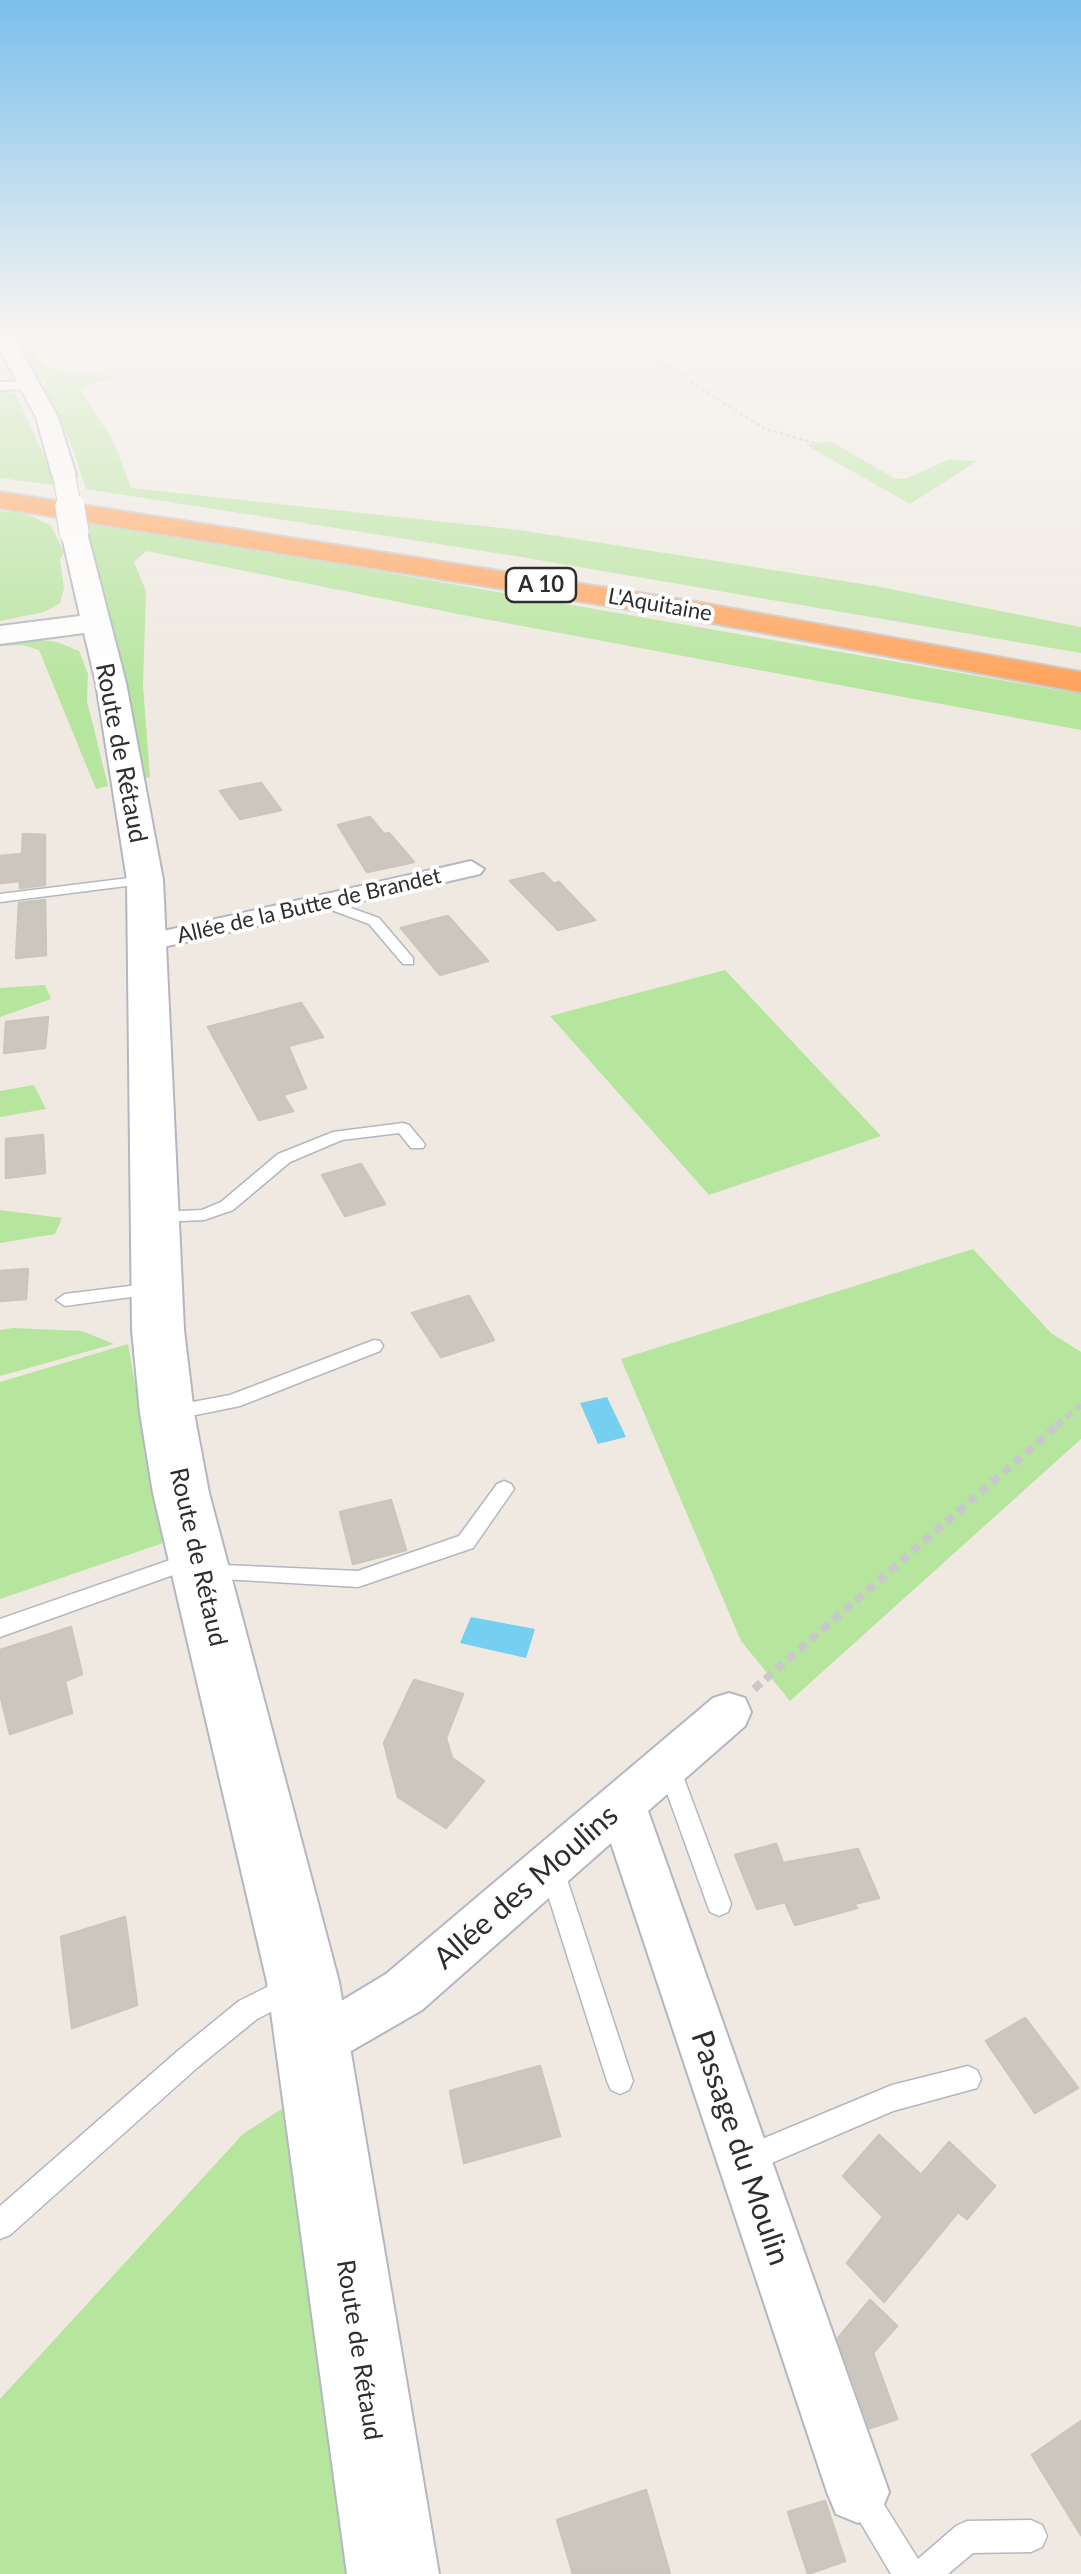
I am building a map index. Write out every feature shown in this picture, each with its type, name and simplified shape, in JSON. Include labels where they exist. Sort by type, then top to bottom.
[{"type":"highway","name":"L'Aquitaine","points":[[0,488],[362,542],[1081,666]]},
{"type":"highway","name":"L'Aquitaine","points":[[0,500],[677,608],[1081,682]]},
{"type":"main road","name":"Route de Rétaud","points":[[56,449],[111,684],[145,880],[154,1217],[167,1413],[199,1564],[303,1982],[393,2574]]},
{"type":"main road","points":[[0,634],[94,623]]},
{"type":"street","name":"Allée de la Butte de Brandet","points":[[146,942],[471,869]]},
{"type":"street","name":"Allée des Moulins","points":[[313,2046],[404,1992],[729,1712]]},
{"type":"street","name":"Passage du Moulin","points":[[622,1804],[858,2492]]},
{"type":"lane","points":[[0,898],[145,880]]},
{"type":"lane","points":[[323,902],[374,921],[408,961]]},
{"type":"lane","points":[[154,1217],[204,1215],[227,1206],[284,1158],[340,1134],[403,1128],[417,1146]]},
{"type":"lane","points":[[65,1300],[157,1289]]},
{"type":"lane","points":[[167,1413],[233,1401],[374,1346]]},
{"type":"lane","points":[[0,1628],[199,1564],[358,1579],[466,1542],[504,1490]]},
{"type":"lane","points":[[668,1764],[718,1904]]},
{"type":"lane","points":[[551,1866],[620,2081]]},
{"type":"lane","points":[[0,2224],[248,2010],[303,1982]]},
{"type":"lane","points":[[744,2160],[892,2098],[968,2079]]},
{"type":"lane","points":[[858,2492],[909,2574]]},
{"type":"lane","points":[[924,2574],[967,2537],[1032,2536]]},
{"type":"path","points":[[729,1712],[1081,1404]]},
{"type":"green space","points":[[0,449],[41,449],[53,485],[0,478]]},
{"type":"green space","points":[[73,449],[116,449],[131,488],[519,530],[875,586],[1081,627],[1081,653],[515,556],[86,489]]},
{"type":"green space","points":[[813,449],[844,449],[896,479],[948,460],[977,461],[910,504]]},
{"type":"green space","points":[[0,511],[26,514],[51,525],[64,553],[60,559],[64,589],[60,603],[44,612],[0,621]]},
{"type":"green space","points":[[86,520],[1081,694],[1081,730],[463,615],[146,551],[134,562],[146,591],[143,686],[150,777],[137,780]]},
{"type":"green space","points":[[0,640],[57,642],[79,651],[88,674],[87,701],[108,786],[96,789],[39,650],[22,645],[0,646]]},
{"type":"green space","points":[[725,970],[881,1136],[709,1195],[550,1016]]},
{"type":"green space","points":[[45,985],[51,999],[0,1017],[0,988]]},
{"type":"green space","points":[[34,1085],[46,1109],[0,1117],[0,1091]]},
{"type":"green space","points":[[0,1210],[62,1218],[55,1234],[0,1243]]},
{"type":"green space","points":[[973,1249],[1051,1333],[1081,1352],[1081,1439],[790,1701],[741,1641],[621,1359]]},
{"type":"green space","points":[[0,1330],[82,1331],[114,1344],[0,1376]]},
{"type":"green space","points":[[128,1344],[163,1543],[0,1599],[0,1382]]},
{"type":"green space","points":[[294,2101],[353,2574],[0,2574],[0,2399],[243,2134]]},
{"type":"water","points":[[607,1397],[626,1437],[598,1444],[580,1403]]},
{"type":"water","points":[[471,1617],[535,1629],[526,1658],[460,1643]]},
{"type":"building","points":[[261,783],[281,810],[240,819],[220,791]]},
{"type":"building","points":[[370,817],[414,862],[367,872],[338,825]]},
{"type":"building","points":[[23,834],[45,835],[45,885],[20,888],[20,881],[0,883],[0,856],[22,854]]},
{"type":"building","points":[[543,873],[554,884],[559,882],[595,920],[558,930],[510,881]]},
{"type":"building","points":[[45,900],[46,955],[16,958],[19,903]]},
{"type":"building","points":[[448,916],[488,961],[440,975],[401,928]]},
{"type":"building","points":[[301,1003],[323,1037],[288,1046],[306,1088],[283,1095],[293,1111],[259,1120],[208,1027]]},
{"type":"building","points":[[48,1017],[45,1048],[4,1053],[6,1022]]},
{"type":"building","points":[[43,1135],[45,1173],[6,1178],[6,1139]]},
{"type":"building","points":[[361,1164],[385,1204],[345,1216],[322,1175]]},
{"type":"building","points":[[28,1269],[26,1299],[0,1301],[0,1271]]},
{"type":"building","points":[[469,1296],[494,1340],[441,1357],[412,1313]]},
{"type":"building","points":[[391,1500],[406,1550],[353,1564],[340,1512]]},
{"type":"building","points":[[71,1627],[82,1674],[65,1681],[72,1713],[10,1734],[0,1694],[0,1650]]},
{"type":"building","points":[[414,1680],[463,1694],[446,1738],[452,1758],[484,1781],[446,1828],[398,1797],[384,1743]]},
{"type":"building","points":[[776,1844],[783,1863],[858,1849],[879,1898],[795,1925],[785,1902],[757,1909],[735,1855]]},
{"type":"building","points":[[125,1917],[137,2005],[72,2028],[61,1937]]},
{"type":"building","points":[[1025,2018],[1078,2088],[1035,2113],[986,2041]]},
{"type":"building","points":[[540,2066],[560,2136],[464,2163],[450,2091]]},
{"type":"building","points":[[879,2135],[921,2175],[949,2142],[995,2186],[967,2219],[958,2212],[884,2302],[847,2263],[883,2217],[843,2176]]},
{"type":"building","points":[[870,2300],[897,2326],[873,2353],[897,2419],[870,2428],[838,2338]]},
{"type":"building","points":[[1081,2421],[1081,2535],[1032,2455]]},
{"type":"building","points":[[646,2490],[670,2574],[573,2574],[557,2520]]},
{"type":"building","points":[[825,2501],[845,2561],[808,2574],[788,2512]]}]
